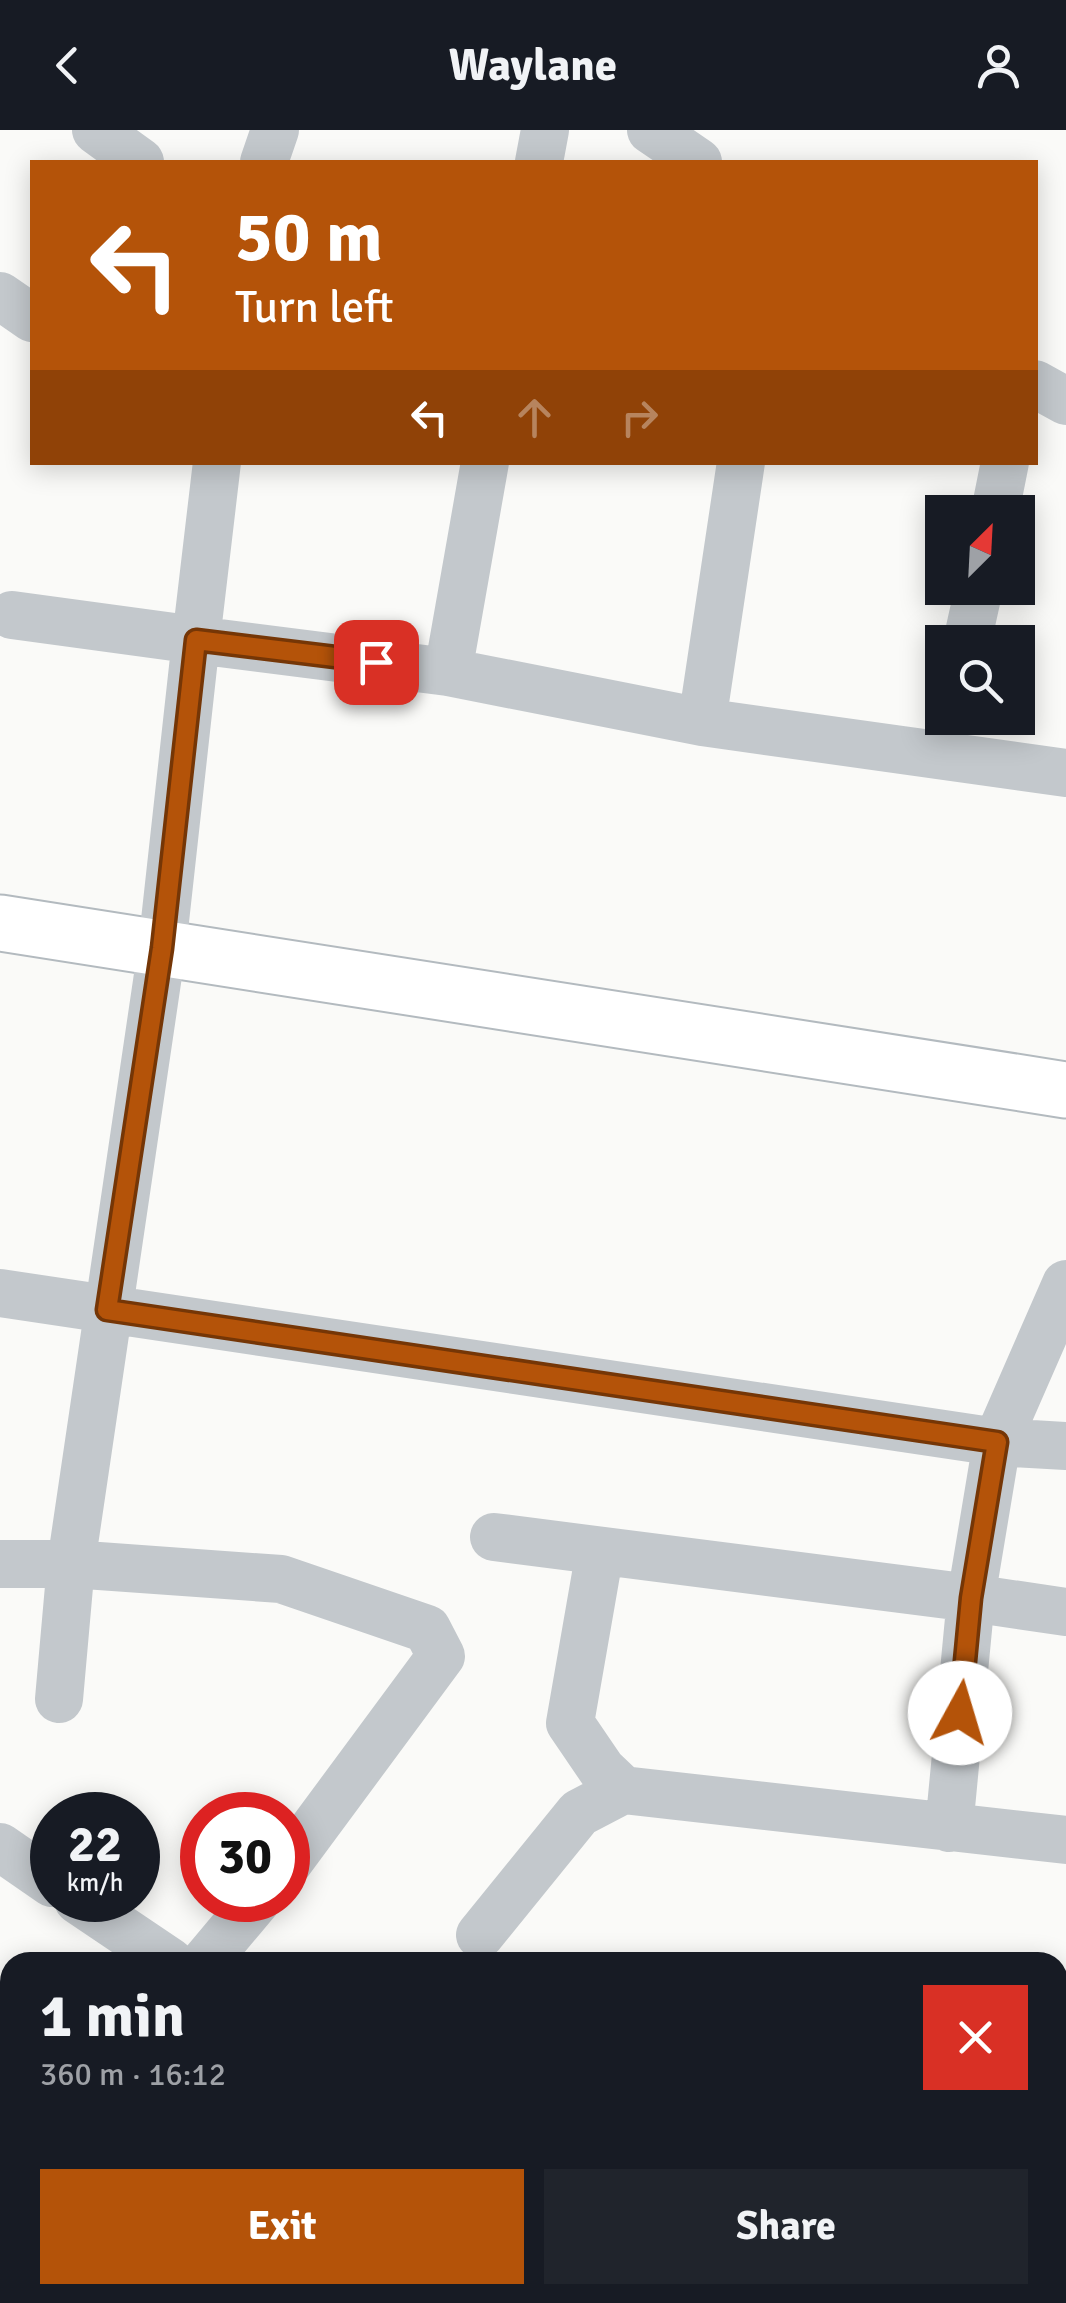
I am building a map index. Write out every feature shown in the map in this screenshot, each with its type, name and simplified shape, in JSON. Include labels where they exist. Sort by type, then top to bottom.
[{"type":"street","points":[[96,130],[137,160]]},
{"type":"street","points":[[265,160],[275,130]]},
{"type":"street","points":[[539,160],[545,130]]},
{"type":"street","points":[[652,130],[695,160]]},
{"type":"street","points":[[0,296],[30,317]]},
{"type":"street","points":[[1038,386],[1066,401]]},
{"type":"street","points":[[59,1699],[70,1564],[158,963],[217,465]]},
{"type":"street","points":[[448,672],[484,465]]},
{"type":"street","points":[[702,722],[741,465]]},
{"type":"street","points":[[999,495],[1005,465]]},
{"type":"street","points":[[12,615],[448,672],[702,722],[947,737],[1066,773]]},
{"type":"street","points":[[0,923],[158,963],[1066,1116]]},
{"type":"street","points":[[0,954],[158,963],[1066,1090]]},
{"type":"street","points":[[949,1828],[971,1598],[997,1442],[1066,1284]]},
{"type":"street","points":[[0,1293],[997,1442],[1066,1446]]},
{"type":"street","points":[[494,1537],[1066,1612]]},
{"type":"street","points":[[600,1550],[570,1723],[602,1770],[623,1790]]},
{"type":"street","points":[[0,1564],[70,1564],[281,1579],[427,1630],[440,1656],[310,1833]]},
{"type":"street","points":[[480,1935],[579,1813],[623,1790],[1066,1840]]},
{"type":"street","points":[[0,1847],[30,1868]]},
{"type":"street","points":[[111,1922],[155,1952]]},
{"type":"street","points":[[214,1952],[239,1922]]},
{"type":"route","points":[[376,662],[196,640],[162,948],[154,978],[107,1310],[997,1442],[971,1598],[960,1713]]}]
